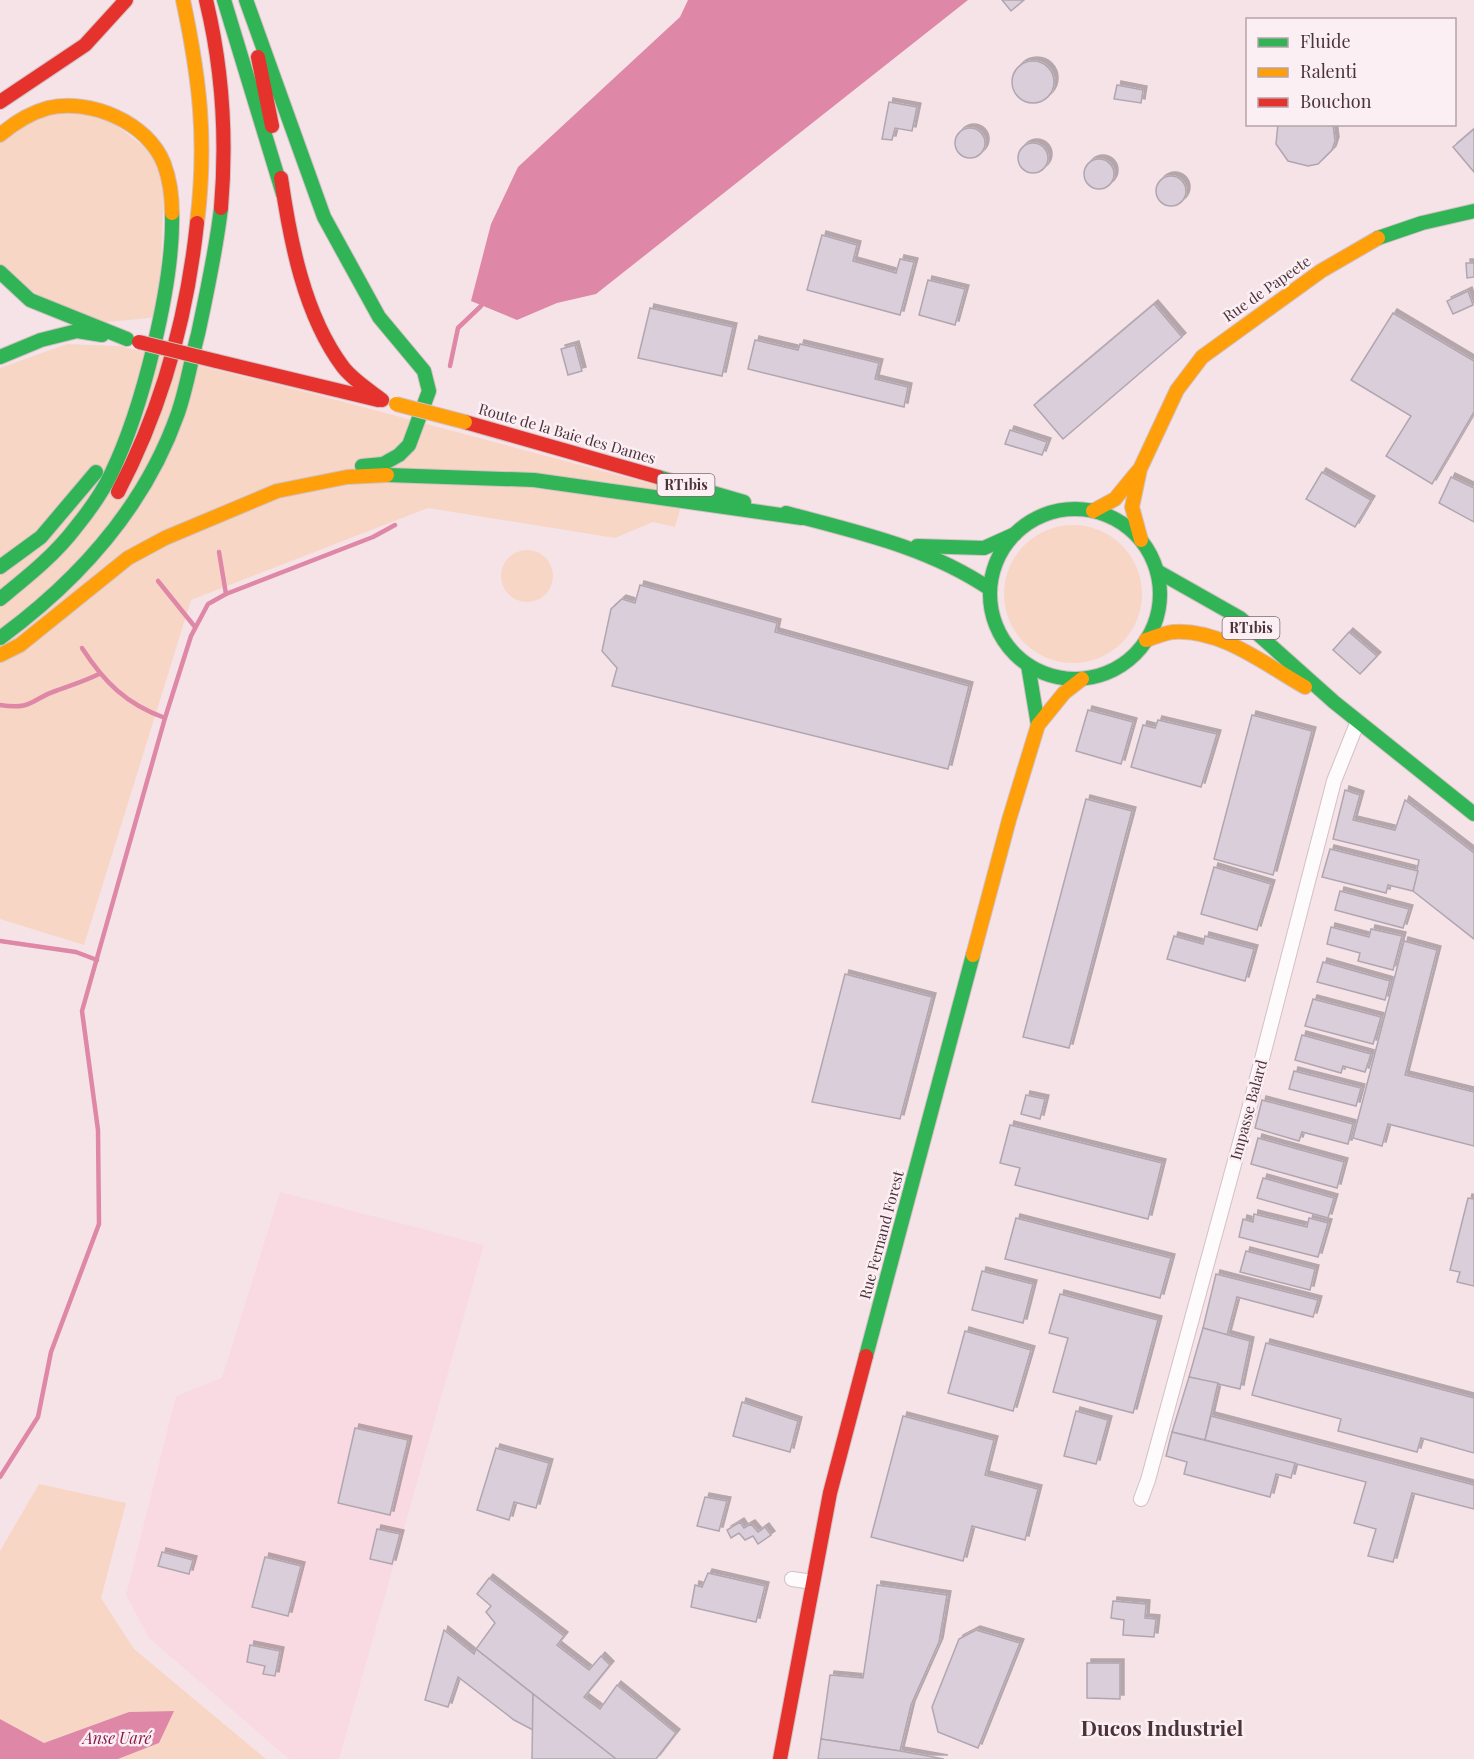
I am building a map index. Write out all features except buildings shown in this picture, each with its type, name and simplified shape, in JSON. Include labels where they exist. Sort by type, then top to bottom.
[{"type":"main road","points":[[0,102],[81,50],[100,32],[126,0]]},
{"type":"main road","points":[[113,504],[141,448],[161,398],[198,228],[203,130],[193,48],[183,0]]},
{"type":"main road","points":[[0,638],[38,612],[87,565],[124,515],[154,464],[177,414],[209,290],[221,211],[226,144],[223,87],[206,0]]},
{"type":"main road","points":[[224,0],[283,194],[303,274],[322,329],[344,368],[389,402]]},
{"type":"main road","points":[[247,3],[275,140],[283,194]]},
{"type":"main road","points":[[0,655],[20,645],[128,558],[165,537],[278,491],[307,475],[383,464],[399,455],[409,445],[429,391],[424,371],[379,317],[324,217],[247,3]]},
{"type":"main road","points":[[0,117],[56,67]]},
{"type":"main road","points":[[0,135],[19,118],[46,108],[66,105],[95,109],[121,119],[146,135],[165,163],[173,195],[172,252],[159,317],[114,468],[84,518],[57,551],[0,599]]},
{"type":"main road","name":"Rue de Papeete","points":[[1141,540],[1132,507],[1140,469],[1177,390],[1202,357],[1321,271],[1380,237],[1422,223],[1474,211]]},
{"type":"main road","points":[[0,272],[30,300],[133,340]]},
{"type":"main road","points":[[20,310],[77,331]]},
{"type":"main road","points":[[0,357],[41,340],[77,331]]},
{"type":"main road","name":"RT1bis","points":[[77,331],[133,340]]},
{"type":"main road","name":"Route de la Baie des Dames","points":[[133,340],[465,422],[802,518],[909,546],[974,577],[990,589]]},
{"type":"main road","points":[[0,567],[36,541],[67,510],[124,434]]},
{"type":"main road","name":"Rue de Papeete","points":[[1093,511],[1115,499],[1140,469]]},
{"type":"main road","points":[[278,491],[347,477],[534,480],[802,518]]},
{"type":"main road","points":[[1093,511],[1119,521],[1141,540],[1157,571],[1160,595],[1158,607],[1146,640],[1122,664],[1107,673],[1082,679],[1054,677],[1028,665],[1011,651],[999,633],[992,612],[990,589],[994,569],[1002,550],[1015,534],[1033,521],[1055,512],[1093,511]]},
{"type":"main road","name":"Route de la Baie des Dames","points":[[909,546],[984,548],[1015,534]]},
{"type":"main road","name":"RT1bis","points":[[1157,571],[1240,618],[1334,702],[1474,814]]},
{"type":"main road","name":"RT1bis","points":[[1146,640],[1171,632],[1186,631],[1210,637],[1334,702]]},
{"type":"main road","name":"Rue Fernand Forest","points":[[1028,665],[1038,725]]},
{"type":"main road","name":"Rue Fernand Forest","points":[[780,1759],[830,1493],[1009,820],[1038,725],[1064,693],[1082,679]]},
{"type":"street","name":"Impasse Balard","points":[[1140,1499],[1148,1480],[1242,1136],[1334,781],[1358,721]]},
{"type":"street","points":[[792,1579],[813,1582]]},
{"type":"shaded area","points":[[95,109],[165,163],[159,317],[87,324],[0,272],[0,135],[19,118]]},
{"type":"shaded area","points":[[67,344],[120,346],[318,395],[685,493],[675,527],[653,522],[615,538],[428,508],[191,600],[84,945],[0,919],[0,368]]},
{"type":"shaded area","points":[[1073,525],[1099,530],[1122,545],[1137,568],[1142,594],[1137,620],[1122,643],[1099,658],[1073,663],[1047,658],[1024,643],[1009,620],[1004,594],[1009,568],[1024,545],[1047,530]]},
{"type":"shaded area","points":[[522,550],[532,550],[542,554],[549,561],[553,576],[549,591],[542,598],[532,602],[522,602],[512,598],[505,591],[501,581],[501,571],[505,561],[512,554]]},
{"type":"shaded area","points":[[280,1192],[484,1245],[339,1759],[289,1759],[149,1638],[126,1595],[176,1396],[222,1378]]},
{"type":"shaded area","points":[[39,1484],[126,1503],[101,1598],[134,1649],[266,1759],[118,1759],[159,1743],[173,1711],[129,1712],[44,1743],[0,1719],[0,1551]]},
{"type":"water","points":[[688,0],[968,0],[596,294],[557,303],[517,320],[471,301],[491,224],[518,167],[680,17]]},
{"type":"water","name":"Anse Uaré","points":[[174,1711],[159,1743],[118,1759],[0,1759],[0,1719],[44,1743],[129,1712]]},
{"type":"waterway","points":[[450,366],[458,328],[481,306]]},
{"type":"waterway","points":[[0,1477],[38,1417],[51,1352],[99,1224],[98,1130],[82,1011],[165,718],[191,636],[208,604],[226,594],[373,537],[395,525]]},
{"type":"waterway","points":[[219,552],[226,594]]},
{"type":"waterway","points":[[158,581],[195,627]]},
{"type":"waterway","points":[[82,648],[99,671],[127,699],[165,718]]},
{"type":"waterway","points":[[0,705],[26,705],[49,693],[99,674]]},
{"type":"waterway","points":[[0,941],[76,952],[97,960]]},
{"type":"traffic: fast","points":[[224,0],[283,194]]},
{"type":"traffic: fast","points":[[246,0],[324,217],[379,317],[424,371],[429,391],[409,445],[399,455],[383,464],[362,466]]},
{"type":"traffic: fast","points":[[0,638],[56,592],[106,539],[147,480],[164,447],[178,413],[198,334],[217,240],[221,208]]},
{"type":"traffic: fast","points":[[1378,238],[1422,223],[1474,211]]},
{"type":"traffic: fast","points":[[0,599],[40,565],[68,537],[95,502],[111,474],[134,416],[154,346],[168,275],[172,213]]},
{"type":"traffic: fast","points":[[0,272],[30,300],[127,339]]},
{"type":"traffic: fast","points":[[0,357],[41,340],[77,331],[102,335]]},
{"type":"traffic: fast","points":[[0,567],[41,537],[96,472]]},
{"type":"traffic: fast","points":[[387,475],[534,480],[802,518]]},
{"type":"traffic: fast","points":[[658,477],[744,502]]},
{"type":"traffic: fast","points":[[1075,509],[1107,516],[1135,534],[1153,562],[1160,594],[1153,626],[1135,654],[1107,672],[1075,679],[1043,672],[1015,654],[997,626],[990,594],[997,562],[1015,534],[1043,516],[1075,509]]},
{"type":"traffic: fast","points":[[786,513],[891,542],[942,562],[990,589]]},
{"type":"traffic: fast","points":[[917,546],[984,548],[1015,534]]},
{"type":"traffic: fast","points":[[1157,571],[1240,618],[1334,702],[1474,814]]},
{"type":"traffic: fast","points":[[1028,665],[1038,725]]},
{"type":"traffic: fast","points":[[866,1356],[973,955]]},
{"type":"traffic: slow","points":[[183,0],[194,57],[200,111],[201,165],[197,223]]},
{"type":"traffic: slow","points":[[0,135],[22,119],[48,108],[81,107],[115,116],[145,136],[156,149],[168,176],[172,213]]},
{"type":"traffic: slow","points":[[1141,540],[1132,507],[1140,469],[1177,390],[1202,357],[1321,271],[1378,238]]},
{"type":"traffic: slow","points":[[396,404],[465,422]]},
{"type":"traffic: slow","points":[[1093,511],[1115,499],[1138,471]]},
{"type":"traffic: slow","points":[[0,655],[20,645],[128,558],[165,538],[277,491],[347,477],[387,475]]},
{"type":"traffic: slow","points":[[1146,640],[1173,632],[1191,632],[1208,636],[1242,650],[1305,687]]},
{"type":"traffic: slow","points":[[973,955],[1009,820],[1038,725],[1064,693],[1082,679]]},
{"type":"traffic: jam","points":[[0,102],[85,45],[126,0]]},
{"type":"traffic: jam","points":[[206,0],[212,26],[222,104],[224,155],[221,208]]},
{"type":"traffic: jam","points":[[258,57],[272,126]]},
{"type":"traffic: jam","points":[[281,178],[294,251],[318,324],[347,372],[382,400]]},
{"type":"traffic: jam","points":[[118,492],[148,428],[170,361],[187,293],[197,223]]},
{"type":"traffic: jam","points":[[139,342],[216,361]]},
{"type":"traffic: jam","points":[[216,361],[378,400]]},
{"type":"traffic: jam","points":[[465,422],[658,477]]},
{"type":"traffic: jam","points":[[780,1759],[830,1493],[866,1356]]},
{"type":"district","name":"Ducos Industriel","points":[[1162,1729]]}]
